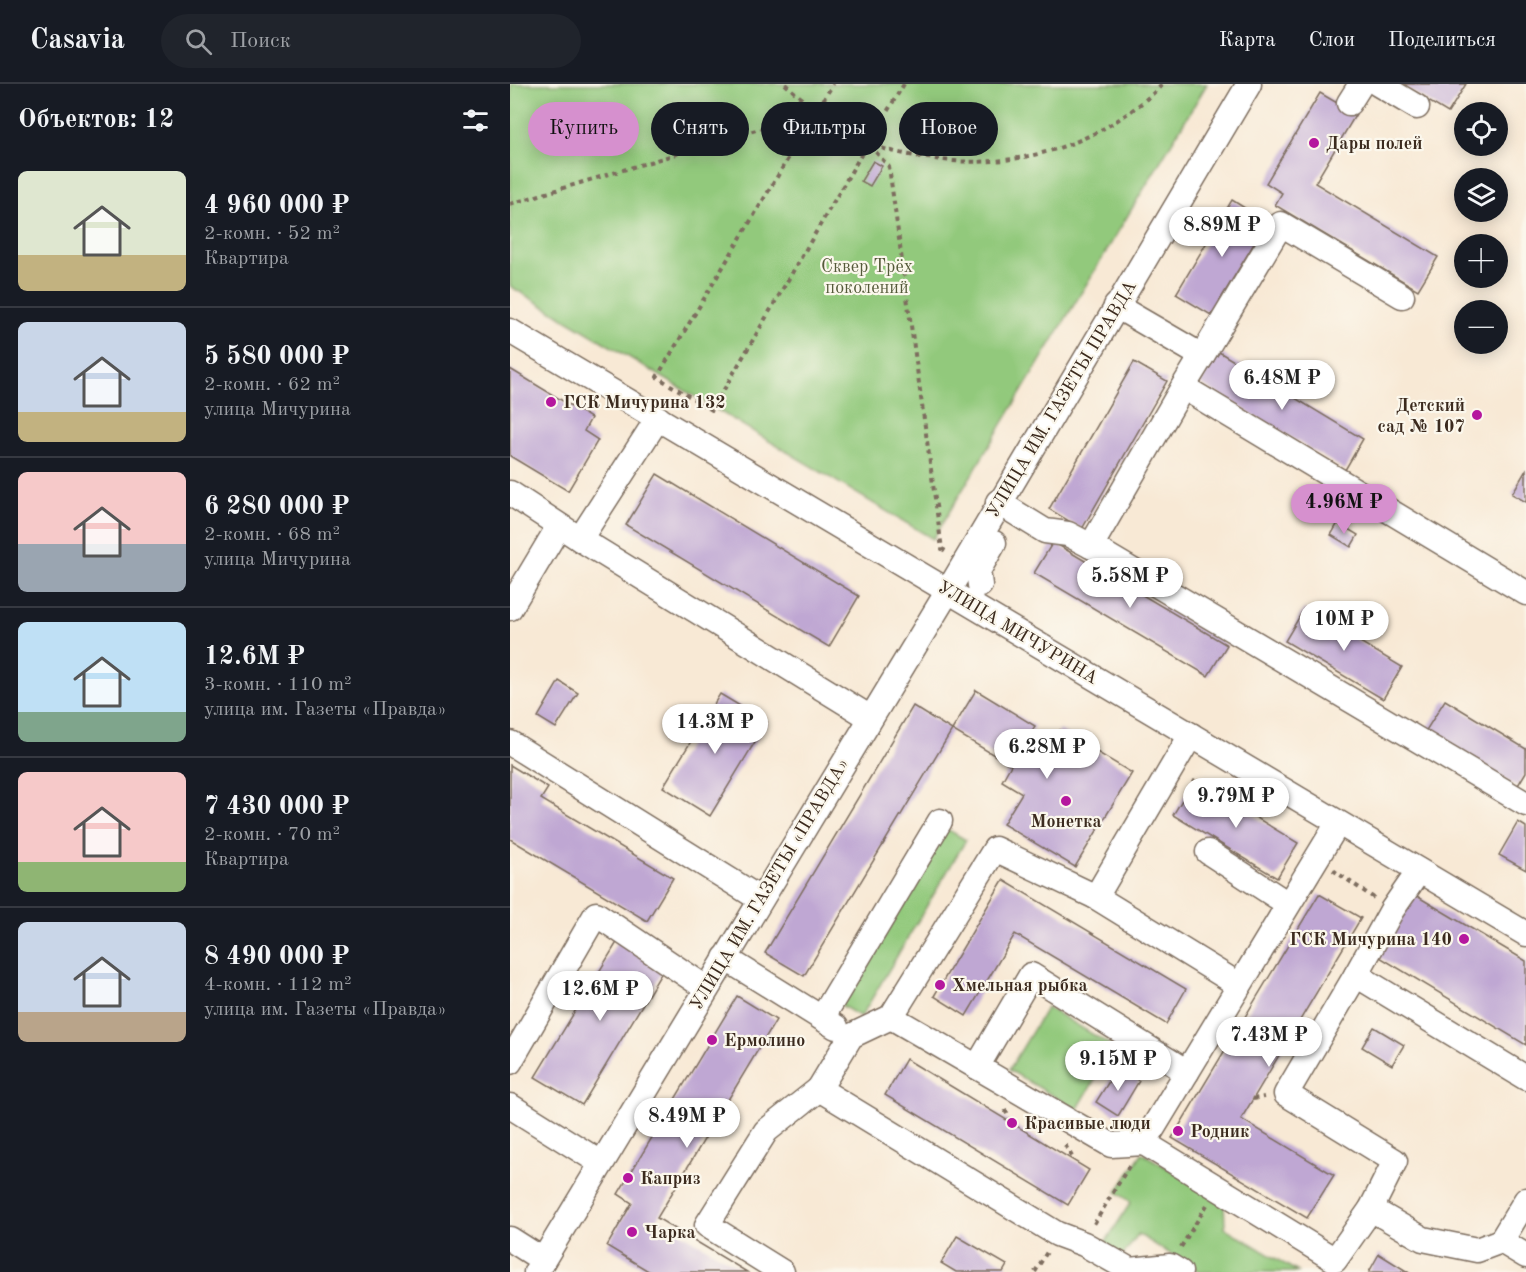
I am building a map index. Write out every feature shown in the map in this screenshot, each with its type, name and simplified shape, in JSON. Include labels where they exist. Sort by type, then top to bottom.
[{"type":"street","name":"УЛИЦА ИМ. ГАЗЕТЫ ПРАВДА","points":[[948,591],[1005,507],[1123,310],[1249,84]]},
{"type":"street","points":[[1202,356],[1123,310],[1265,84]]},
{"type":"street","points":[[1378,84],[1417,107]]},
{"type":"street","points":[[1091,546],[1281,224],[1402,296]]},
{"type":"street","name":"УЛИЦА МИЧУРИНА","points":[[510,331],[1526,934]]},
{"type":"street","points":[[1183,387],[1526,593]]},
{"type":"street","points":[[579,539],[658,418]]},
{"type":"street","points":[[510,493],[579,539],[869,717]]},
{"type":"street","points":[[980,585],[978,571],[1005,507],[1045,531],[1068,534],[1091,546],[1526,804]]},
{"type":"street","points":[[510,608],[559,526]]},
{"type":"street","name":"УЛИЦА ИМ. ГАЗЕТЫ «ПРАВДА»","points":[[539,1266],[869,717],[948,591]]},
{"type":"street","points":[[1096,897],[1191,735]]},
{"type":"street","points":[[510,743],[760,899]]},
{"type":"street","points":[[822,1018],[940,821]]},
{"type":"street","points":[[1144,1143],[1338,823]]},
{"type":"street","points":[[782,1272],[707,1225],[766,1131],[819,1089],[851,1036],[891,1017],[995,849],[1096,897],[1239,985]]},
{"type":"street","points":[[1208,852],[1288,904]]},
{"type":"street","points":[[891,1017],[1111,1145],[1144,1143],[1217,1187],[1329,1266],[1371,1209],[1395,1161],[1286,1095],[1392,910],[1419,871]]},
{"type":"street","points":[[510,1062],[596,914],[706,988]]},
{"type":"street","points":[[725,957],[851,1036]]},
{"type":"street","points":[[978,1067],[1031,975],[1187,1072]]},
{"type":"street","points":[[1356,975],[1526,1078]]},
{"type":"street","points":[[819,1089],[1057,1234],[1085,1240],[1130,1270],[1170,1266],[1180,1272]]},
{"type":"street","points":[[510,1106],[601,1163]]},
{"type":"street","points":[[1371,1209],[1424,1239],[1477,1250],[1502,1241],[1526,1200]]},
{"type":"street","points":[[510,1239],[539,1266]]},
{"type":"street","points":[[1502,1241],[1526,1256]]},
{"type":"path","points":[[785,84],[805,102]]},
{"type":"path","points":[[822,102],[833,84]]},
{"type":"path","points":[[887,112],[904,84]]},
{"type":"path","points":[[887,149],[908,155],[958,163],[1022,159],[1067,146],[1108,127],[1147,100],[1163,84]]},
{"type":"path","points":[[510,204],[761,129]]},
{"type":"path","points":[[790,156],[657,377],[712,410],[860,156]]},
{"type":"path","points":[[879,156],[889,167],[942,549],[954,556]]},
{"type":"path","points":[[1315,858],[1392,910]]},
{"type":"path","points":[[1184,1242],[1217,1187]]},
{"type":"path","points":[[1085,1240],[1113,1192]]},
{"type":"green space","name":"Сквер Трёх поколений","points":[[511,84],[1207,84],[933,539],[510,286]]},
{"type":"green space","points":[[945,828],[966,840],[861,1017],[839,1004]]},
{"type":"green space","points":[[1047,1007],[1114,1047],[1077,1110],[1009,1070]]},
{"type":"green space","points":[[1142,1153],[1224,1201],[1225,1228],[1298,1272],[1200,1272],[1138,1234],[1122,1257],[1103,1246],[1131,1202],[1117,1192]]},
{"type":"building","points":[[1400,84],[1466,84],[1448,113]]},
{"type":"building","points":[[1320,93],[1356,114],[1315,183],[1438,257],[1418,290],[1275,205],[1282,193],[1266,183]]},
{"type":"building","points":[[873,161],[882,166],[870,186],[861,181]]},
{"type":"building","points":[[1232,200],[1267,222],[1211,315],[1176,294]]},
{"type":"building","points":[[1219,352],[1363,439],[1345,470],[1200,383]]},
{"type":"building","points":[[1134,362],[1167,381],[1082,529],[1049,509]]},
{"type":"building","points":[[510,369],[591,418],[584,431],[598,440],[568,491],[510,456]]},
{"type":"building","points":[[1526,470],[1526,502],[1512,494]]},
{"type":"building","points":[[657,474],[859,596],[829,647],[626,525]]},
{"type":"building","points":[[1338,523],[1358,535],[1351,547],[1331,535]]},
{"type":"building","points":[[1053,542],[1227,645],[1208,676],[1034,573]]},
{"type":"building","points":[[1304,609],[1337,628],[1346,613],[1359,621],[1350,636],[1402,667],[1383,699],[1285,641]]},
{"type":"building","points":[[559,681],[578,693],[556,728],[538,717]]},
{"type":"building","name":"Монетка","points":[[976,690],[1035,726],[1023,746],[1043,758],[1060,730],[1132,773],[1075,867],[1003,824],[1022,793],[1002,781],[1011,765],[952,730]]},
{"type":"building","points":[[720,694],[767,722],[710,816],[663,787]]},
{"type":"building","points":[[1445,700],[1526,749],[1526,772],[1517,787],[1425,732]]},
{"type":"building","points":[[913,706],[952,730],[804,976],[765,953]]},
{"type":"building","points":[[510,765],[548,788],[541,799],[673,878],[647,921],[510,839]]},
{"type":"building","points":[[1194,780],[1298,843],[1277,878],[1173,815]]},
{"type":"building","points":[[1518,822],[1526,827],[1526,870],[1499,855]]},
{"type":"building","points":[[1003,880],[1186,989],[1166,1024],[1015,934],[966,1016],[934,996]]},
{"type":"building","points":[[1319,894],[1361,918],[1241,1119],[1334,1175],[1307,1218],[1172,1138]]},
{"type":"building","points":[[1415,895],[1526,961],[1526,1045],[1378,956]]},
{"type":"building","points":[[619,939],[665,967],[582,1105],[535,1077]]},
{"type":"building","points":[[737,996],[776,1020],[657,1218],[747,1272],[650,1272],[607,1246],[632,1203],[618,1194]]},
{"type":"building","points":[[1374,1027],[1404,1045],[1392,1065],[1362,1047]]},
{"type":"building","points":[[906,1059],[1089,1170],[1068,1205],[885,1095]]},
{"type":"building","points":[[1118,1067],[1139,1081],[1118,1116],[1096,1102]]},
{"type":"building","points":[[957,1236],[1007,1265],[1003,1272],[956,1272],[941,1263]]},
{"type":"building","points":[[1379,1254],[1408,1272],[1369,1272]]},
{"type":"place","name":"Дары полей","points":[[1314,143]]},
{"type":"place","name":"ГСК Мичурина 132","points":[[551,402]]},
{"type":"place","name":"Детский сад № 107","points":[[1477,415]]},
{"type":"place","name":"Монетка","points":[[1066,801]]},
{"type":"place","name":"ГСК Мичурина 140","points":[[1464,939]]},
{"type":"place","name":"Хмельная рыбка","points":[[940,985]]},
{"type":"place","name":"Ермолино","points":[[712,1040]]},
{"type":"place","name":"Красивые люди","points":[[1012,1123]]},
{"type":"place","name":"Родник","points":[[1178,1131]]},
{"type":"place","name":"Каприз","points":[[628,1178]]},
{"type":"place","name":"Чарка","points":[[632,1232]]}]
